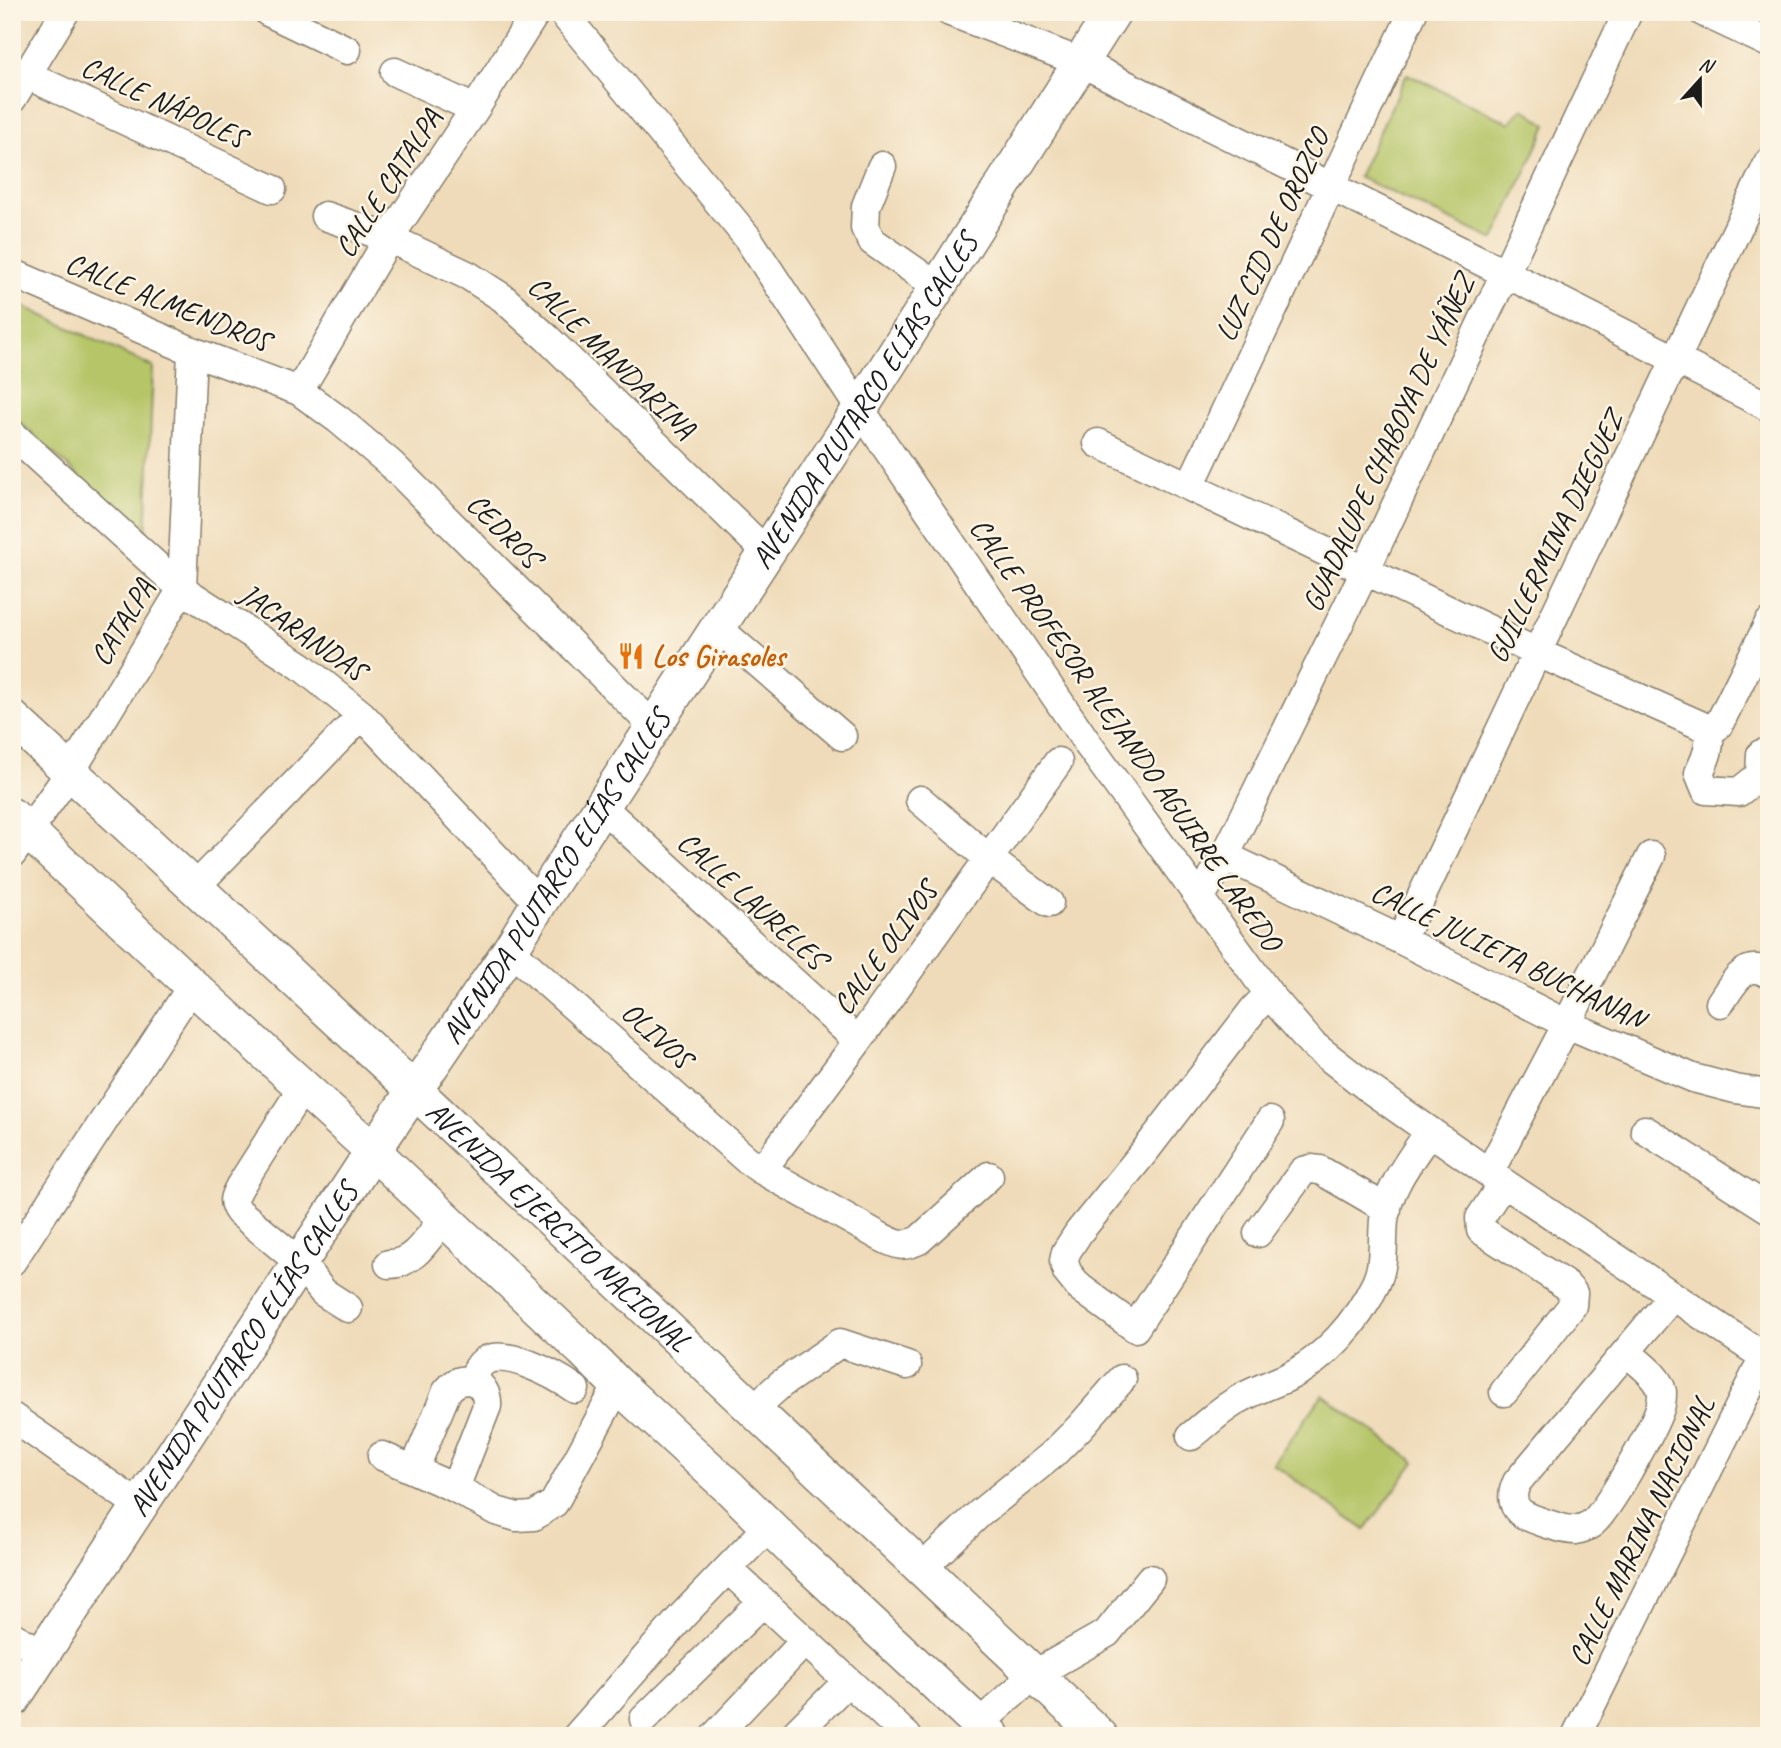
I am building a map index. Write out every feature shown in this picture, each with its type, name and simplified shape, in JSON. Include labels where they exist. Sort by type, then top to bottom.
[{"type":"main road","name":"AVENIDA PLUTARCO ELÍAS CALLES","points":[[12,1700],[373,1151],[510,950],[1113,12]]},
{"type":"main road","name":"AVENIDA EJERCITO NACIONAL","points":[[12,718],[414,1090],[1100,1736]]},
{"type":"main road","points":[[18,834],[192,986],[373,1151],[986,1730]]},
{"type":"street","points":[[12,99],[65,12]]},
{"type":"street","points":[[268,12],[347,50]]},
{"type":"street","name":"CALLE CATALPA","points":[[299,391],[389,238],[536,12]]},
{"type":"street","name":"CALLE PROFESOR ALEJANDO AGUIRRE LAREDO","points":[[562,12],[747,237],[860,409],[1090,747],[1269,994],[1312,1044],[1367,1087],[1496,1178],[1767,1358]]},
{"type":"street","points":[[950,12],[1080,62],[1769,407]]},
{"type":"street","name":"LUZ CID DE OROZCO","points":[[1190,486],[1413,12]]},
{"type":"street","name":"GUADALUPE CHABOYA DE YÁÑEZ","points":[[1200,898],[1225,856],[1365,571],[1628,12]]},
{"type":"street","points":[[1703,12],[1769,43]]},
{"type":"street","points":[[395,72],[475,109]]},
{"type":"street","name":"CALLE NÁPOLES","points":[[27,75],[272,189]]},
{"type":"street","name":"GUILLERMINA DIEGUEZ","points":[[1401,940],[1769,162]]},
{"type":"street","points":[[882,166],[866,206],[865,228],[872,241],[938,287]]},
{"type":"street","name":"CALLE MANDARINA","points":[[325,216],[389,238],[468,276],[503,298],[767,554]]},
{"type":"street","name":"CALLE ALMENDROS","points":[[12,273],[192,351],[299,391]]},
{"type":"street","name":"CATALPA","points":[[18,834],[71,771],[182,589],[192,351]]},
{"type":"street","name":"CEDROS","points":[[299,391],[339,419],[391,464],[654,727]]},
{"type":"street","name":"JACARANDAS","points":[[12,434],[182,589],[301,666],[362,715],[539,903]]},
{"type":"street","points":[[1098,443],[1536,652],[1709,729],[1719,724],[1769,623]]},
{"type":"street","points":[[718,628],[842,736]]},
{"type":"street","points":[[195,887],[362,715]]},
{"type":"street","points":[[1709,729],[1708,754],[1699,773],[1706,790],[1739,792],[1760,775],[1761,754]]},
{"type":"street","name":"CALLE OLIVOS","points":[[760,1169],[858,1041],[1058,761]]},
{"type":"street","points":[[920,800],[989,859],[1049,903]]},
{"type":"street","name":"CALLE LAURELES","points":[[602,807],[858,1041]]},
{"type":"street","name":"CALLE JULIETA BUCHANAN","points":[[1225,856],[1401,940],[1567,1024],[1692,1078],[1769,1094]]},
{"type":"street","points":[[1504,1392],[1572,1306],[1573,1293],[1567,1286],[1481,1230],[1479,1218],[1567,1024],[1651,856]]},
{"type":"street","name":"OLIVOS","points":[[510,950],[746,1159],[897,1245],[907,1245],[919,1240],[989,1176]]},
{"type":"street","points":[[1720,1003],[1741,974],[1758,969],[1769,974]]},
{"type":"street","points":[[12,1261],[192,986]]},
{"type":"street","points":[[1269,994],[1254,1009],[1066,1252],[1064,1261],[1067,1272],[1079,1287],[1135,1328],[1270,1121]]},
{"type":"street","points":[[303,1087],[240,1186],[234,1198],[234,1205],[300,1263],[323,1292],[348,1308]]},
{"type":"street","points":[[1645,1130],[1769,1209]]},
{"type":"street","points":[[1191,1436],[1232,1403],[1287,1377],[1317,1359],[1351,1325],[1377,1281],[1383,1250],[1384,1221],[1390,1196],[1430,1131]]},
{"type":"street","points":[[1258,1233],[1303,1171],[1311,1169],[1330,1175],[1387,1209]]},
{"type":"street","points":[[389,1264],[399,1265],[410,1258],[444,1218]]},
{"type":"street","points":[[1627,1352],[1656,1380],[1662,1393],[1660,1408],[1632,1465],[1604,1509],[1592,1524],[1575,1530],[1544,1523],[1520,1512],[1513,1497],[1517,1482],[1672,1297]]},
{"type":"street","points":[[753,1409],[781,1384],[840,1343],[907,1365]]},
{"type":"street","points":[[473,1380],[480,1365],[499,1357],[548,1372],[575,1389]]},
{"type":"street","name":"CALLE MARINA NACIONAL","points":[[1576,1736],[1767,1358]]},
{"type":"street","points":[[922,1568],[979,1514],[1052,1455],[1122,1379]]},
{"type":"street","points":[[414,1470],[447,1391],[460,1380],[473,1380],[484,1390],[488,1398],[487,1406],[454,1488]]},
{"type":"street","points":[[382,1456],[454,1488],[496,1511],[517,1517],[534,1516],[554,1503],[618,1385]]},
{"type":"street","points":[[12,1417],[140,1506]]},
{"type":"street","points":[[577,1736],[615,1690],[769,1526]]},
{"type":"street","points":[[728,1569],[848,1681],[891,1731]]},
{"type":"street","points":[[986,1730],[1035,1674],[1107,1633],[1150,1578]]},
{"type":"street","points":[[615,1690],[652,1728],[763,1602]]},
{"type":"street","points":[[12,1636],[43,1653]]},
{"type":"street","points":[[715,1736],[805,1641]]},
{"type":"street","points":[[793,1736],[848,1681]]},
{"type":"green space","points":[[1407,74],[1509,123],[1523,108],[1547,125],[1494,240],[1358,177]]},
{"type":"green space","points":[[12,301],[153,367],[146,538],[12,415]]},
{"type":"green space","points":[[1323,1395],[1415,1462],[1365,1530],[1273,1464]]},
{"type":"place","name":"Los Girasoles","points":[[631,656]]}]
